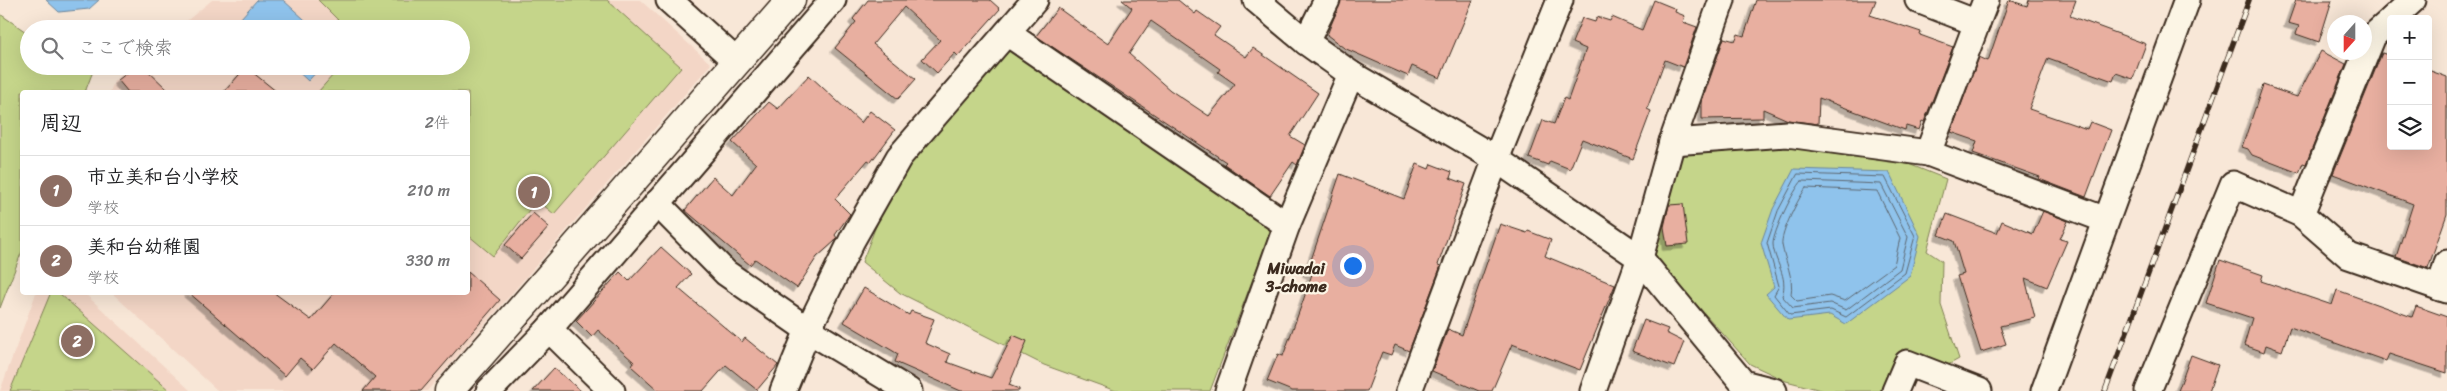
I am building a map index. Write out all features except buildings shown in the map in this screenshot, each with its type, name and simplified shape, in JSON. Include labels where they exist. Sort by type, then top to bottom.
[{"type":"street","points":[[670,0],[736,61]]},
{"type":"street","points":[[449,391],[791,0]]},
{"type":"street","points":[[489,391],[549,329],[833,0]]},
{"type":"street","points":[[783,391],[808,330],[852,240],[899,157],[1035,0]]},
{"type":"street","points":[[1256,0],[1306,42],[1351,74],[1496,159],[1640,258],[1743,383],[1774,391]]},
{"type":"street","points":[[1306,42],[1327,0]]},
{"type":"street","points":[[1408,391],[1496,159],[1560,0]]},
{"type":"street","points":[[1593,391],[1640,258],[1672,142],[1722,0]]},
{"type":"street","points":[[1918,0],[1977,23]]},
{"type":"street","points":[[1928,153],[1986,0]]},
{"type":"street","points":[[2044,391],[2187,0]]},
{"type":"street","points":[[2396,15],[2414,0]]},
{"type":"street","points":[[2301,214],[2373,36],[2387,23]]},
{"type":"street","points":[[1007,33],[1287,225]]},
{"type":"street","points":[[1228,391],[1287,225],[1351,74]]},
{"type":"street","points":[[1672,142],[1787,134],[1928,153],[2106,220]]},
{"type":"street","points":[[2148,391],[2233,184],[2301,214],[2349,256],[2443,289],[2447,263]]},
{"type":"street","points":[[657,203],[726,273],[808,330],[909,391]]},
{"type":"street","points":[[549,329],[612,391]]},
{"type":"street","points":[[1895,391],[1907,362],[1979,391]]},
{"type":"shaded area","points":[[212,0],[640,0],[711,64],[427,391],[218,391],[114,295],[470,295],[470,90],[111,90],[114,81],[121,75],[470,75],[470,20],[188,20]]},
{"type":"shaded area","points":[[35,295],[86,295],[191,391],[0,391]]},
{"type":"green space","points":[[318,0],[607,0],[681,67],[554,214],[537,200],[493,256],[470,237],[470,90],[320,90],[333,75],[470,75],[470,20],[338,20]]},
{"type":"green space","points":[[0,14],[20,28],[20,75],[92,75],[86,90],[20,90],[20,256],[0,308]]},
{"type":"green space","points":[[1010,47],[1272,229],[1210,391],[1116,391],[1044,365],[900,293],[862,262],[892,185]]},
{"type":"green space","points":[[1802,146],[1901,161],[1946,179],[1927,251],[1942,261],[1941,305],[1959,359],[1948,365],[1902,349],[1880,391],[1825,391],[1786,381],[1750,364],[1651,254],[1662,204],[1683,155]]},
{"type":"green space","points":[[50,295],[61,295],[170,391],[10,391]]},
{"type":"water","points":[[46,0],[99,0],[89,9],[59,12]]},
{"type":"water","points":[[257,0],[283,0],[305,20],[241,20]]},
{"type":"water","points":[[302,75],[314,75],[308,81]]},
{"type":"water","points":[[1794,169],[1889,172],[1920,236],[1910,276],[1846,324],[1830,315],[1788,320],[1766,294],[1774,287],[1761,243],[1773,209]]},
{"type":"railway","points":[[2105,391],[2249,0]]},
{"type":"place","name":"市立美和台小学校","points":[[534,192]]},
{"type":"place","name":"美和台幼稚園","points":[[77,341]]},
{"type":"district","name":"Miwadai 3-chome","points":[[1296,277]]}]
